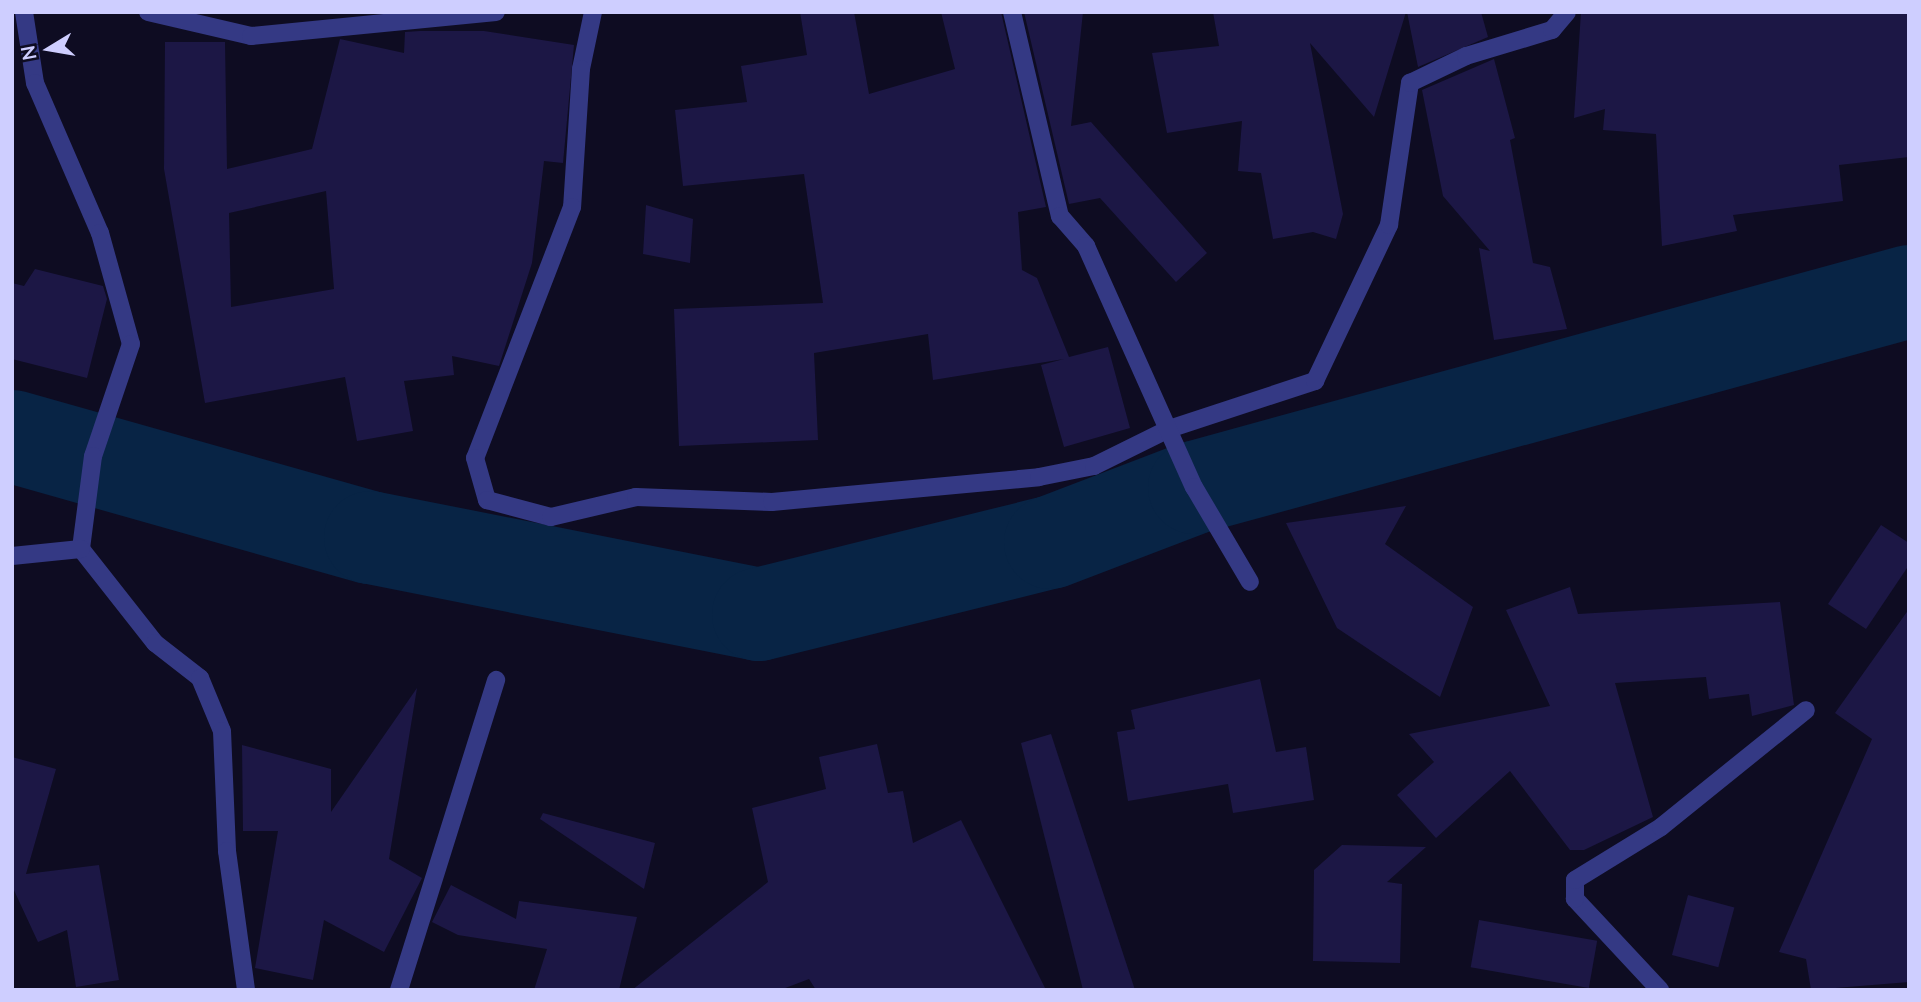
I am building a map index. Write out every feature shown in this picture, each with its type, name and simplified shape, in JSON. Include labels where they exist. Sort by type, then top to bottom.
[{"type":"street","points":[[24,12],[35,83],[100,233],[131,344],[93,456],[80,549],[155,643],[200,678],[222,731],[227,851],[246,990]]},
{"type":"street","points":[[148,12],[251,36],[496,12]]},
{"type":"street","points":[[593,12],[579,82],[572,207],[475,458],[487,500],[551,517],[636,497],[772,502],[889,495],[1094,466],[1168,429],[1315,381],[1389,225],[1410,83],[1466,56],[1552,30],[1567,12]]},
{"type":"street","points":[[1012,12],[1060,216],[1086,246],[1194,487],[1250,582]]},
{"type":"street","points":[[12,556],[80,549]]},
{"type":"street","points":[[399,990],[496,680]]},
{"type":"street","points":[[1660,990],[1575,899],[1575,880],[1661,827],[1805,709]]},
{"type":"building","points":[[800,12],[854,12],[869,94],[955,69],[941,12],[1001,12],[1046,207],[1018,212],[1022,270],[1037,278],[1069,357],[1108,347],[1130,428],[1064,447],[1041,365],[1064,359],[933,380],[928,334],[814,353],[818,440],[679,446],[674,309],[823,303],[804,174],[683,186],[675,110],[747,102],[741,66],[807,55]]},
{"type":"building","points":[[1024,12],[1083,12],[1071,126],[1091,122],[1207,253],[1176,282],[1100,198],[1069,204]]},
{"type":"building","points":[[1213,12],[1406,12],[1374,117],[1310,43],[1343,214],[1336,239],[1313,232],[1273,239],[1261,173],[1238,171],[1242,121],[1167,133],[1152,53],[1219,46]]},
{"type":"building","points":[[1407,12],[1481,12],[1488,37],[1418,67]]},
{"type":"building","points":[[1581,12],[1909,12],[1909,157],[1839,165],[1843,201],[1733,215],[1737,231],[1662,246],[1656,134],[1603,130],[1605,109],[1574,118]]},
{"type":"building","points":[[484,31],[574,45],[563,163],[544,161],[532,263],[499,366],[452,356],[454,375],[404,381],[413,431],[357,441],[345,377],[205,403],[164,169],[165,42],[225,42],[227,169],[312,149],[340,39],[404,53],[405,32]],"holes":[[[326,191],[334,289],[231,307],[229,213]]]},
{"type":"building","points":[[1494,59],[1515,138],[1510,140],[1533,263],[1550,267],[1567,329],[1494,340],[1479,248],[1490,251],[1443,196],[1422,90]]},
{"type":"building","points":[[646,205],[693,219],[690,263],[643,254]]},
{"type":"building","points":[[35,269],[103,286],[107,299],[87,378],[12,359],[12,283],[24,286]]},
{"type":"building","points":[[1406,506],[1385,544],[1473,607],[1440,697],[1337,628],[1286,523]]},
{"type":"building","points":[[1881,525],[1909,543],[1909,565],[1866,629],[1828,604]]},
{"type":"building","points":[[1570,587],[1578,614],[1780,602],[1794,705],[1752,716],[1749,694],[1709,699],[1706,677],[1615,683],[1653,817],[1584,850],[1570,850],[1510,771],[1436,838],[1397,795],[1434,762],[1409,734],[1550,706],[1506,610]]},
{"type":"building","points":[[1909,609],[1909,982],[1811,990],[1806,959],[1779,952],[1872,739],[1835,713]]},
{"type":"building","points":[[1260,679],[1276,752],[1306,747],[1314,800],[1233,813],[1228,784],[1128,801],[1117,732],[1135,729],[1131,710]]},
{"type":"building","points":[[417,688],[389,859],[422,878],[384,952],[324,920],[313,980],[255,968],[278,831],[243,831],[242,745],[331,769],[331,812]]},
{"type":"building","points":[[1051,734],[1135,990],[1083,990],[1021,743]]},
{"type":"building","points":[[877,744],[888,793],[903,791],[913,843],[961,820],[1046,990],[816,990],[809,979],[780,990],[632,990],[768,882],[752,808],[826,789],[819,757]]},
{"type":"building","points":[[12,757],[56,769],[26,874],[99,865],[119,980],[76,987],[67,930],[38,942],[12,886]]},
{"type":"building","points":[[543,813],[655,843],[644,889],[540,819]]},
{"type":"building","points":[[1342,845],[1426,847],[1387,882],[1402,884],[1400,963],[1313,961],[1314,870]]},
{"type":"building","points":[[451,885],[516,919],[519,901],[637,917],[619,990],[534,990],[547,949],[458,935],[432,922]]},
{"type":"building","points":[[1688,895],[1734,907],[1718,967],[1672,955]]},
{"type":"building","points":[[1479,920],[1597,941],[1589,988],[1471,967]]},
{"type":"waterway","points":[[12,436],[370,537],[758,614],[1050,542],[1194,487],[1909,291]]}]
